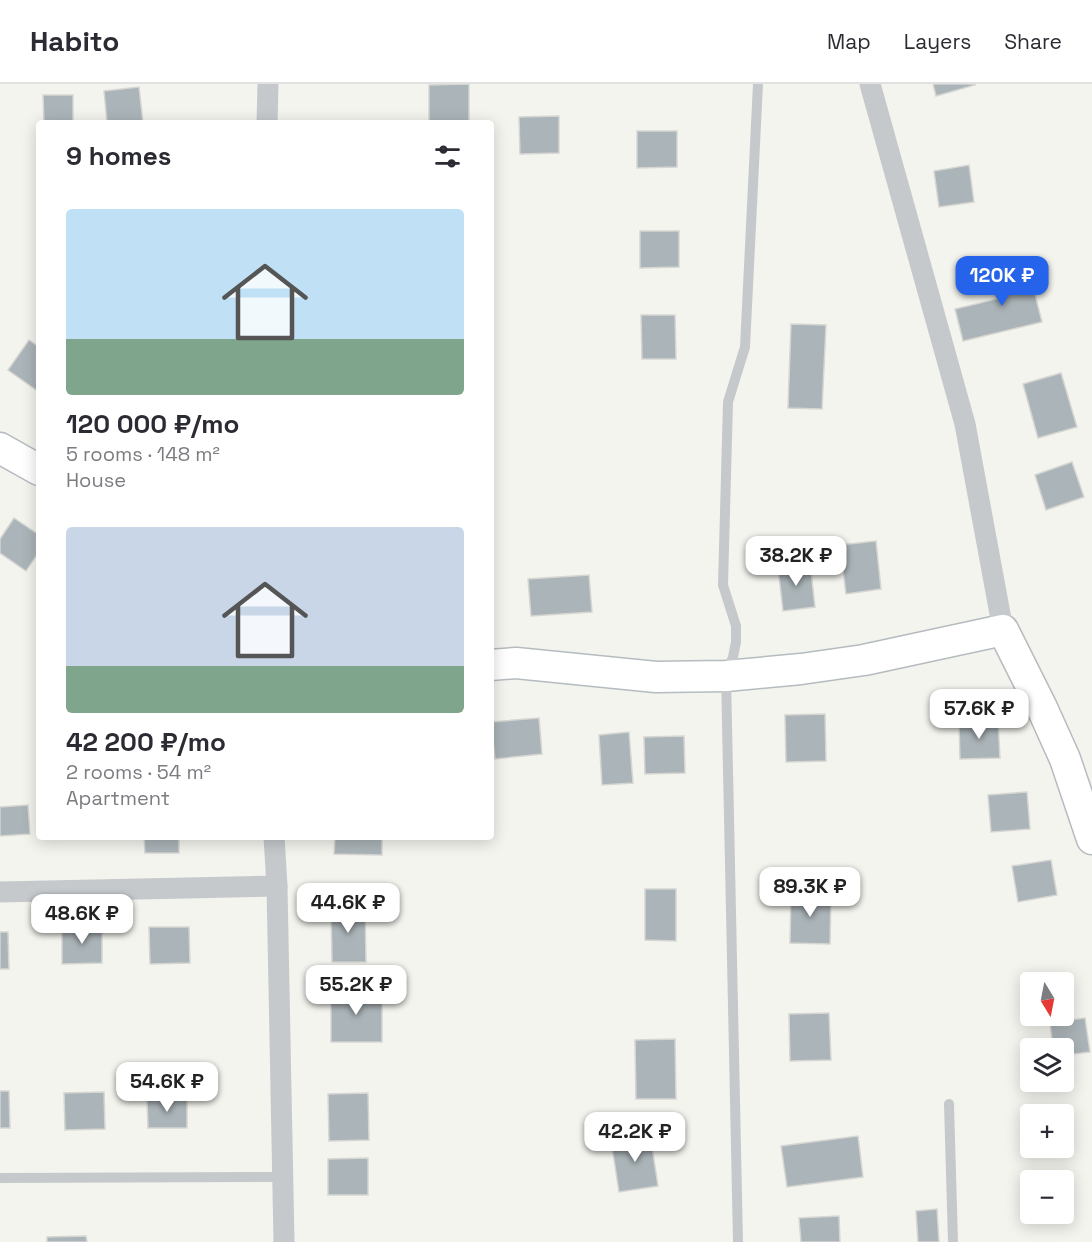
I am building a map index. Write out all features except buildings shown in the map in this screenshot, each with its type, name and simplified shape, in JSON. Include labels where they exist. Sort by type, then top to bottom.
[{"type":"street","points":[[267,120],[268,84]]},
{"type":"street","points":[[870,84],[965,424],[1004,630],[1065,759],[1092,839]]},
{"type":"street","points":[[0,448],[36,468]]},
{"type":"street","points":[[494,664],[516,663],[656,677],[726,676],[864,660],[1004,630]]},
{"type":"street","points":[[274,840],[284,1242]]},
{"type":"street","points":[[0,892],[277,886]]},
{"type":"lane","points":[[738,1242],[726,676],[733,657],[736,626],[723,585],[728,402],[745,347],[758,84]]},
{"type":"lane","points":[[949,1104],[954,1242]]},
{"type":"lane","points":[[0,1178],[282,1177]]}]
